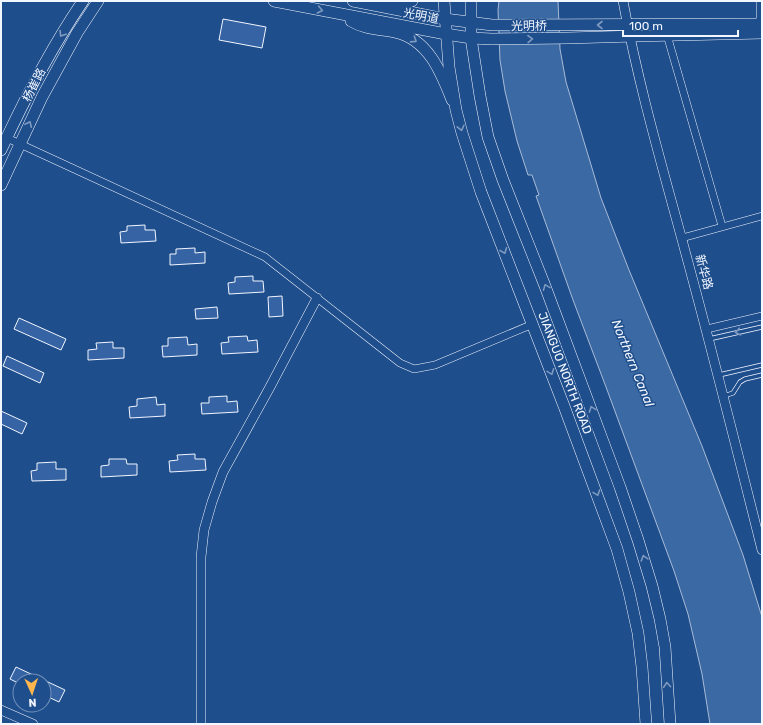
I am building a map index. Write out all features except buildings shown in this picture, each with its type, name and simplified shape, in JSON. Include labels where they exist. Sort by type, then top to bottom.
[{"type":"main road","name":"杨崔路","points":[[1,150],[49,54],[83,1]]},
{"type":"main road","name":"杨崔路","points":[[1,184],[42,97],[62,59],[98,1]]},
{"type":"main road","name":"光明道","points":[[274,1],[446,34],[471,38],[492,39]]},
{"type":"main road","name":"光明道","points":[[353,1],[471,23],[492,25]]},
{"type":"main road","points":[[379,6],[398,5],[412,1]]},
{"type":"main road","name":"JIANGUO NORTH ROAD","points":[[444,1],[449,67],[456,110],[462,133],[502,246],[600,500],[623,570],[639,640],[646,724]]},
{"type":"main road","name":"JIANGUO NORTH ROAD","points":[[471,1],[471,38],[488,136],[503,180],[548,293],[620,487],[638,540],[660,618],[665,647],[670,724]]},
{"type":"main road","points":[[338,14],[365,27],[397,32],[408,36],[426,49],[437,67],[456,110]]},
{"type":"main road","name":"光明桥","points":[[492,25],[568,25],[631,30]]},
{"type":"main road","points":[[631,30],[761,29]]},
{"type":"main road","points":[[631,30],[667,35],[761,29]]},
{"type":"main road","name":"光明桥","points":[[492,39],[568,38],[631,30]]},
{"type":"street","name":"新华路","points":[[623,1],[710,333],[762,550]]},
{"type":"street","name":"新华路","points":[[628,1],[631,30]]},
{"type":"street","points":[[761,1],[761,29]]},
{"type":"street","points":[[667,35],[722,226]]},
{"type":"street","points":[[7,138],[265,257],[400,363],[414,369],[436,365],[533,324]]},
{"type":"street","points":[[685,237],[762,216]]},
{"type":"street","points":[[201,724],[201,557],[204,530],[223,472],[317,298]]},
{"type":"street","points":[[710,333],[762,316]]},
{"type":"street","name":"新华路","points":[[725,395],[762,529]]},
{"type":"street","points":[[1,710],[33,724]]},
{"type":"lane","points":[[710,333],[762,326]]},
{"type":"lane","points":[[720,375],[762,365]]},
{"type":"lane","points":[[725,395],[733,393],[740,382],[745,379],[762,375]]},
{"type":"water","name":"Northern Canal","points":[[499,1],[558,1],[560,49],[566,82],[601,198],[629,270],[702,446],[743,555],[762,617],[762,724],[710,724],[702,674],[688,614],[674,571],[573,300],[536,196],[539,195],[532,175],[528,175],[517,141],[505,91],[500,60]]}]
